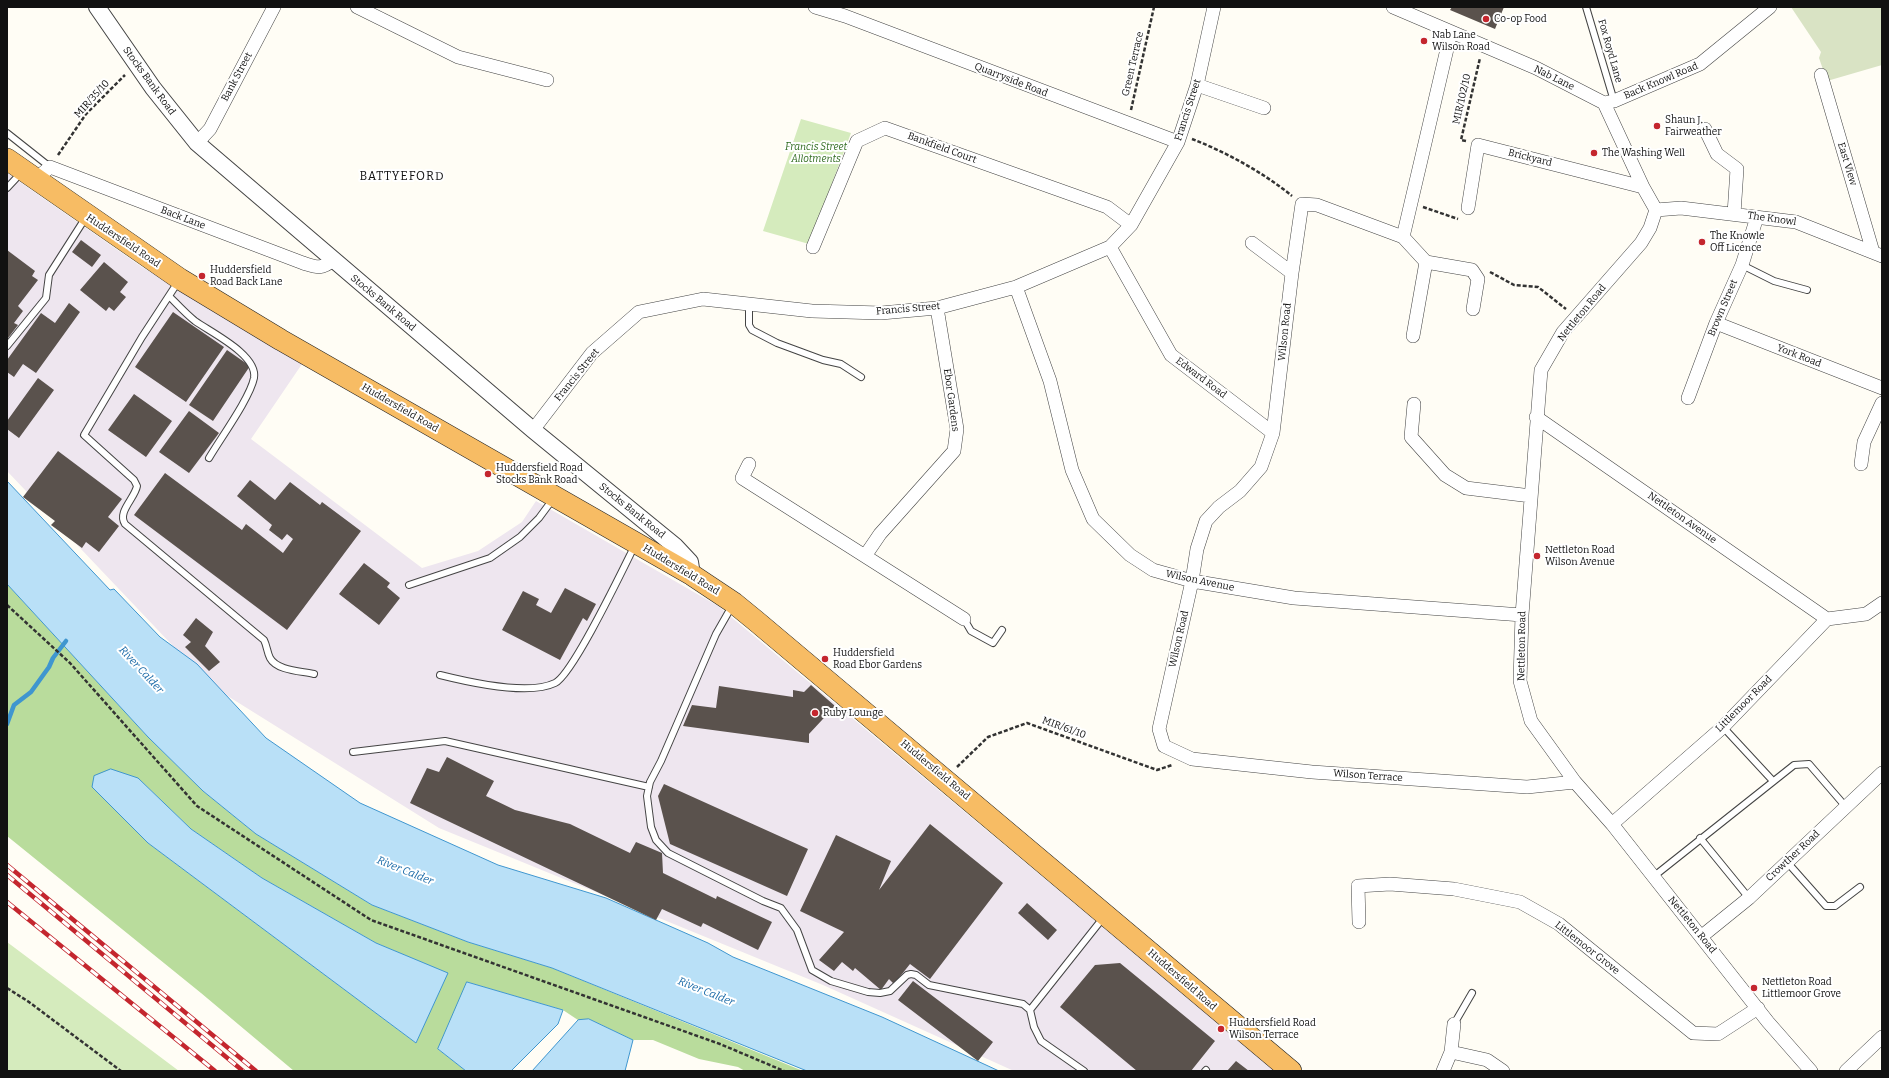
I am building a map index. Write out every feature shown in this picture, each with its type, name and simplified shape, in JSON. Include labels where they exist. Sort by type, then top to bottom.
[{"type":"highway","name":"Huddersfield Road","points":[[29,169],[174,287],[281,340],[692,575],[734,603],[1291,1071]]},
{"type":"street","name":"Stocks Bank Road","points":[[97,7],[136,64],[197,144],[533,430],[675,546],[690,562],[692,575]]},
{"type":"street","name":"Bank Street","points":[[197,144],[210,129],[274,7]]},
{"type":"street","points":[[357,7],[458,57],[548,80]]},
{"type":"street","name":"Quarryside Road","points":[[815,7],[847,12],[1128,124],[1179,138]]},
{"type":"street","name":"Francis Street","points":[[533,430],[592,353],[639,312],[703,299],[812,311],[881,313],[937,308],[1016,287],[1110,247],[1131,225],[1179,138],[1197,85],[1214,7]]},
{"type":"street","name":"Nab Lane","points":[[1393,7],[1536,68],[1609,102]]},
{"type":"street","name":"Back Knowl Road","points":[[1609,102],[1700,64],[1770,7]]},
{"type":"street","points":[[1403,237],[1451,32]]},
{"type":"street","name":"East View","points":[[1821,75],[1878,254]]},
{"type":"street","points":[[1197,85],[1264,108]]},
{"type":"street","points":[[1609,102],[1643,187],[1656,210]]},
{"type":"street","name":"Bankfield Court","points":[[813,247],[857,141],[885,128],[1107,207],[1131,225]]},
{"type":"street","points":[[1705,129],[1718,154],[1737,169],[1734,214]]},
{"type":"street","points":[[1468,208],[1478,145]]},
{"type":"street","name":"Brickyard","points":[[1478,145],[1643,187]]},
{"type":"street","name":"Back Lane","points":[[29,169],[316,267],[325,267],[333,260]]},
{"type":"street","points":[[1302,204],[1318,205],[1403,237],[1426,262],[1472,270],[1478,279],[1473,309]]},
{"type":"street","name":"Wilson Road","points":[[1164,746],[1159,729],[1192,582],[1197,549],[1206,521],[1219,507],[1240,491],[1261,467],[1273,433],[1292,273],[1302,204]]},
{"type":"street","name":"The Knowl","points":[[1656,210],[1681,208],[1796,222],[1878,254]]},
{"type":"street","name":"Nettleton Road","points":[[1656,210],[1650,228],[1641,243],[1563,332],[1541,370],[1536,417],[1522,616],[1520,681],[1531,721],[1576,782],[1612,824],[1758,1008],[1811,1071]]},
{"type":"street","name":"Brown Street","points":[[1688,398],[1716,323],[1742,266],[1757,217]]},
{"type":"street","points":[[1252,243],[1292,273]]},
{"type":"street","name":"Edward Road","points":[[1110,247],[1171,355],[1273,433]]},
{"type":"street","points":[[1413,336],[1426,262]]},
{"type":"street","name":"Wilson Avenue","points":[[1016,287],[1050,381],[1072,470],[1093,519],[1130,555],[1153,570],[1192,582],[1294,598],[1522,616]]},
{"type":"street","name":"Ebor Gardens","points":[[865,556],[880,534],[954,451],[956,429],[937,308]]},
{"type":"street","name":"York Road","points":[[1716,323],[1882,388]]},
{"type":"street","points":[[1860,464],[1864,442],[1882,403]]},
{"type":"street","points":[[1414,404],[1412,437],[1445,475],[1466,488],[1531,496]]},
{"type":"street","name":"Nettleton Avenue","points":[[1536,417],[1827,619]]},
{"type":"street","points":[[749,464],[742,478],[964,619]]},
{"type":"street","points":[[1827,619],[1866,614],[1882,603]]},
{"type":"street","name":"Littlemoor Road","points":[[1612,824],[1722,727],[1827,619]]},
{"type":"street","name":"Wilson Terrace","points":[[1164,746],[1192,758],[1312,772],[1526,787],[1576,782]]},
{"type":"street","name":"Crowther Road","points":[[1702,936],[1749,898],[1846,807],[1881,777]]},
{"type":"street","name":"Littlemoor Grove","points":[[1359,922],[1358,886],[1390,884],[1454,889],[1520,902],[1559,924],[1693,1033],[1718,1034],[1758,1008]]},
{"type":"street","points":[[1443,1071],[1451,1052],[1454,1024]]},
{"type":"street","points":[[1846,1071],[1882,1036]]},
{"type":"street","points":[[1451,1052],[1487,1060],[1503,1071]]},
{"type":"lane","name":"Fox Royd Lane","points":[[1586,7],[1609,102]]},
{"type":"lane","points":[[7,133],[29,169],[7,188]]},
{"type":"lane","points":[[7,346],[46,298],[50,275],[87,216]]},
{"type":"lane","points":[[1742,266],[1774,280],[1807,290]]},
{"type":"lane","points":[[209,458],[249,392],[254,377],[253,365],[242,353],[194,320],[174,287],[84,435],[134,480],[138,486],[136,492],[122,514],[122,520],[125,524],[264,640],[270,658],[273,662],[281,667],[314,674]]},
{"type":"lane","points":[[749,304],[749,325],[752,330],[777,343],[823,360],[841,364],[861,377]]},
{"type":"lane","points":[[409,586],[490,558],[520,537],[539,518],[555,496]]},
{"type":"lane","points":[[440,675],[472,683],[518,688],[541,687],[554,683],[564,676],[582,646],[636,543]]},
{"type":"lane","points":[[734,603],[716,634],[649,787],[647,796],[651,827],[656,840],[668,854],[763,901],[781,908],[797,930],[812,970],[831,981],[868,992],[880,993],[890,991],[907,975],[911,974],[916,975],[929,985],[1023,1004],[1030,1010],[1034,1027],[1041,1041],[1084,1071]]},
{"type":"lane","points":[[964,619],[972,631],[993,643],[1002,630]]},
{"type":"lane","points":[[1722,727],[1774,781]]},
{"type":"lane","points":[[353,752],[445,741],[649,787]]},
{"type":"lane","points":[[1653,877],[1700,838],[1794,765],[1809,764],[1846,807]]},
{"type":"lane","points":[[1700,838],[1749,898]]},
{"type":"lane","points":[[1787,862],[1826,906],[1835,906],[1860,887]]},
{"type":"lane","points":[[1030,1010],[1106,914]]},
{"type":"lane","points":[[1454,1024],[1472,993]]},
{"type":"path","name":"Green Terrace","points":[[1128,124],[1154,7]]},
{"type":"path","name":"MIR/102/10","points":[[1478,145],[1462,140],[1483,46]]},
{"type":"path","name":"MIR/35/10","points":[[29,169],[136,64]]},
{"type":"path","points":[[1179,138],[1217,149],[1278,184],[1302,204]]},
{"type":"path","points":[[1411,202],[1464,221],[1468,208]]},
{"type":"path","points":[[1486,270],[1514,285],[1538,287],[1576,317]]},
{"type":"path","points":[[7,605],[70,663],[197,806],[371,920],[720,1044],[784,1071]]},
{"type":"path","name":"MIR/61/10","points":[[945,779],[988,737],[1027,723],[1157,770],[1192,758]]},
{"type":"path","points":[[7,988],[29,1002],[121,1071]]},
{"type":"shaded area","points":[[7,173],[142,267],[302,364],[251,439],[422,568],[478,551],[522,522],[536,501],[718,606],[1275,1071],[1014,1071],[823,985],[439,828],[210,685],[7,471]]},
{"type":"green space","points":[[1791,7],[1882,7],[1882,65],[1827,81],[1819,58],[1821,52]]},
{"type":"green space","name":"Francis Street Allotments","points":[[801,119],[851,133],[809,244],[763,231]]},
{"type":"green space","points":[[7,584],[148,737],[203,791],[256,834],[372,905],[468,942],[552,968],[803,1071],[745,1071],[738,1067],[699,1059],[653,1040],[633,1040],[589,1019],[578,1020],[563,1010],[467,982],[438,1049],[466,1071],[294,1071],[201,993],[7,836]],"holes":[[[138,778],[191,829],[262,878],[376,943],[447,973],[416,1043],[148,843]]]},
{"type":"green space","points":[[7,942],[179,1071],[7,1071]]},
{"type":"water","name":"River Calder","points":[[7,481],[110,590],[114,589],[160,637],[197,664],[266,738],[360,803],[498,865],[606,898],[708,943],[733,957],[882,1017],[999,1071],[807,1071],[552,968],[468,942],[372,905],[256,834],[203,791],[148,737],[7,584]]},
{"type":"water","points":[[111,769],[138,778],[191,829],[262,878],[376,943],[448,973],[416,1043],[148,843],[92,787],[94,776]]},
{"type":"water","points":[[467,982],[563,1010],[558,1024],[511,1071],[466,1071],[438,1049]]},
{"type":"water","points":[[589,1019],[633,1040],[625,1071],[532,1071],[578,1020]]},
{"type":"building","name":"Co-op Food","points":[[1452,7],[1504,7],[1495,29],[1450,10]]},
{"type":"building","points":[[81,240],[101,255],[92,267],[72,252]]},
{"type":"building","points":[[7,250],[35,271],[32,276],[38,280],[18,306],[23,311],[14,323],[18,325],[8,338]]},
{"type":"building","points":[[104,262],[128,282],[120,292],[126,297],[114,311],[109,307],[106,311],[80,290]]},
{"type":"building","points":[[69,303],[80,312],[36,373],[23,364],[14,377],[7,372],[7,360],[41,313],[55,323]]},
{"type":"building","points":[[173,312],[224,347],[186,402],[135,367]]},
{"type":"building","points":[[227,350],[250,366],[213,421],[189,405]]},
{"type":"building","points":[[38,378],[54,390],[19,438],[7,429],[7,421]]},
{"type":"building","points":[[134,394],[172,421],[146,457],[108,430]]},
{"type":"building","points":[[189,411],[219,433],[189,473],[159,452]]},
{"type":"building","points":[[58,451],[122,499],[108,517],[119,526],[99,552],[86,542],[82,548],[51,525],[55,521],[23,497]]},
{"type":"building","points":[[165,473],[242,530],[246,524],[283,553],[293,539],[287,534],[282,540],[269,530],[272,525],[237,496],[250,480],[275,500],[290,482],[320,505],[322,502],[361,531],[287,630],[134,515]]},
{"type":"building","points":[[364,563],[390,583],[387,587],[400,598],[379,625],[339,594]]},
{"type":"building","points":[[565,588],[596,604],[587,621],[583,618],[560,660],[502,630],[523,591],[539,599],[536,605],[551,613]]},
{"type":"building","points":[[196,618],[213,632],[205,646],[220,662],[209,671],[185,647],[191,642],[183,635]]},
{"type":"building","points":[[811,685],[835,706],[809,734],[809,743],[683,726],[692,705],[716,708],[719,686],[793,697],[793,690],[804,692]]},
{"type":"building","points":[[447,757],[494,781],[486,796],[515,810],[570,824],[630,853],[636,842],[662,853],[663,873],[716,899],[717,896],[772,922],[758,950],[703,923],[701,927],[662,909],[656,920],[410,803],[427,768],[439,772]]},
{"type":"building","points":[[664,784],[808,849],[787,896],[670,844],[658,796]]},
{"type":"building","points":[[930,824],[1003,883],[930,979],[910,964],[894,984],[889,979],[881,990],[855,968],[853,971],[842,962],[834,971],[819,960],[844,932],[800,911],[836,835],[891,861],[879,890]]},
{"type":"building","points":[[1027,903],[1057,930],[1048,940],[1018,913]]},
{"type":"building","points":[[1120,963],[1215,1041],[1191,1071],[1137,1071],[1060,1007],[1095,965]]},
{"type":"building","points":[[913,981],[993,1042],[978,1061],[898,1000]]},
{"type":"building","points":[[1236,1061],[1249,1071],[1227,1071]]},
{"type":"waterway","points":[[7,724],[14,705],[31,692],[66,641]]},
{"type":"railway","points":[[7,865],[256,1071]]},
{"type":"railway","points":[[7,875],[243,1071]]},
{"type":"railway","points":[[7,902],[215,1071]]},
{"type":"place","name":"Co-op Food","points":[[1486,19]]},
{"type":"place","name":"Nab Lane Wilson Road","points":[[1424,41]]},
{"type":"place","name":"Shaun J. Fairweather","points":[[1657,126]]},
{"type":"place","name":"The Washing Well","points":[[1594,153]]},
{"type":"place","name":"The Knowle Off Licence","points":[[1702,242]]},
{"type":"place","name":"Huddersfield Road Back Lane","points":[[202,276]]},
{"type":"place","name":"Huddersfield Road Stocks Bank Road","points":[[488,474]]},
{"type":"place","name":"Nettleton Road Wilson Avenue","points":[[1537,556]]},
{"type":"place","name":"Huddersfield Road Ebor Gardens","points":[[825,659]]},
{"type":"place","name":"Ruby Lounge","points":[[815,713]]},
{"type":"place","name":"Nettleton Road Littlemoor Grove","points":[[1754,988]]},
{"type":"place","name":"Huddersfield Road Wilson Terrace","points":[[1221,1029]]},
{"type":"district","name":"BATTYEFORD","points":[[402,177]]}]
